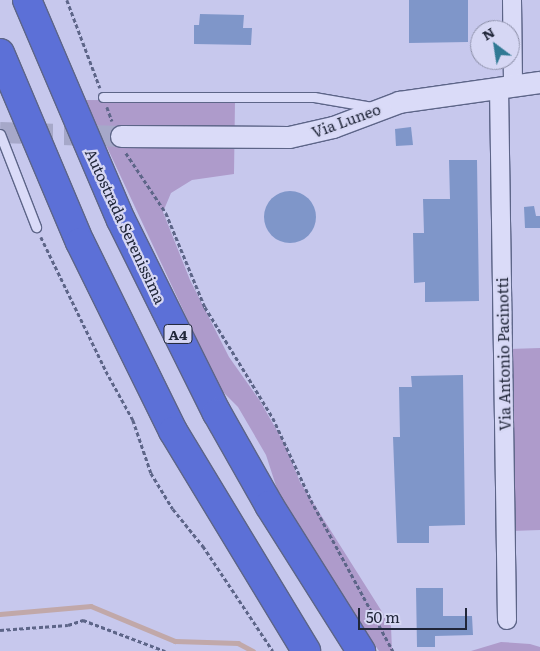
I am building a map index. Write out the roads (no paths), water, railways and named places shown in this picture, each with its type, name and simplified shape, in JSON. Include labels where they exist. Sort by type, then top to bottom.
[{"type":"highway","name":"Autostrada Serenissima","points":[[27,0],[121,220],[216,413],[315,581],[361,651]]},
{"type":"highway","points":[[0,53],[80,242],[173,431],[306,651]]},
{"type":"street","name":"Via Antonio Pacinotti","points":[[507,620],[506,86],[512,0]]},
{"type":"street","name":"Via Luneo","points":[[120,137],[289,137],[333,127],[379,108],[540,82]]},
{"type":"lane","points":[[103,97],[314,97],[379,108]]},
{"type":"lane","points":[[0,134],[36,227]]},
{"type":"waterway","points":[[0,614],[91,606],[175,641],[238,643],[253,651]]},
{"type":"tunnel","points":[[0,132],[121,136]]}]
